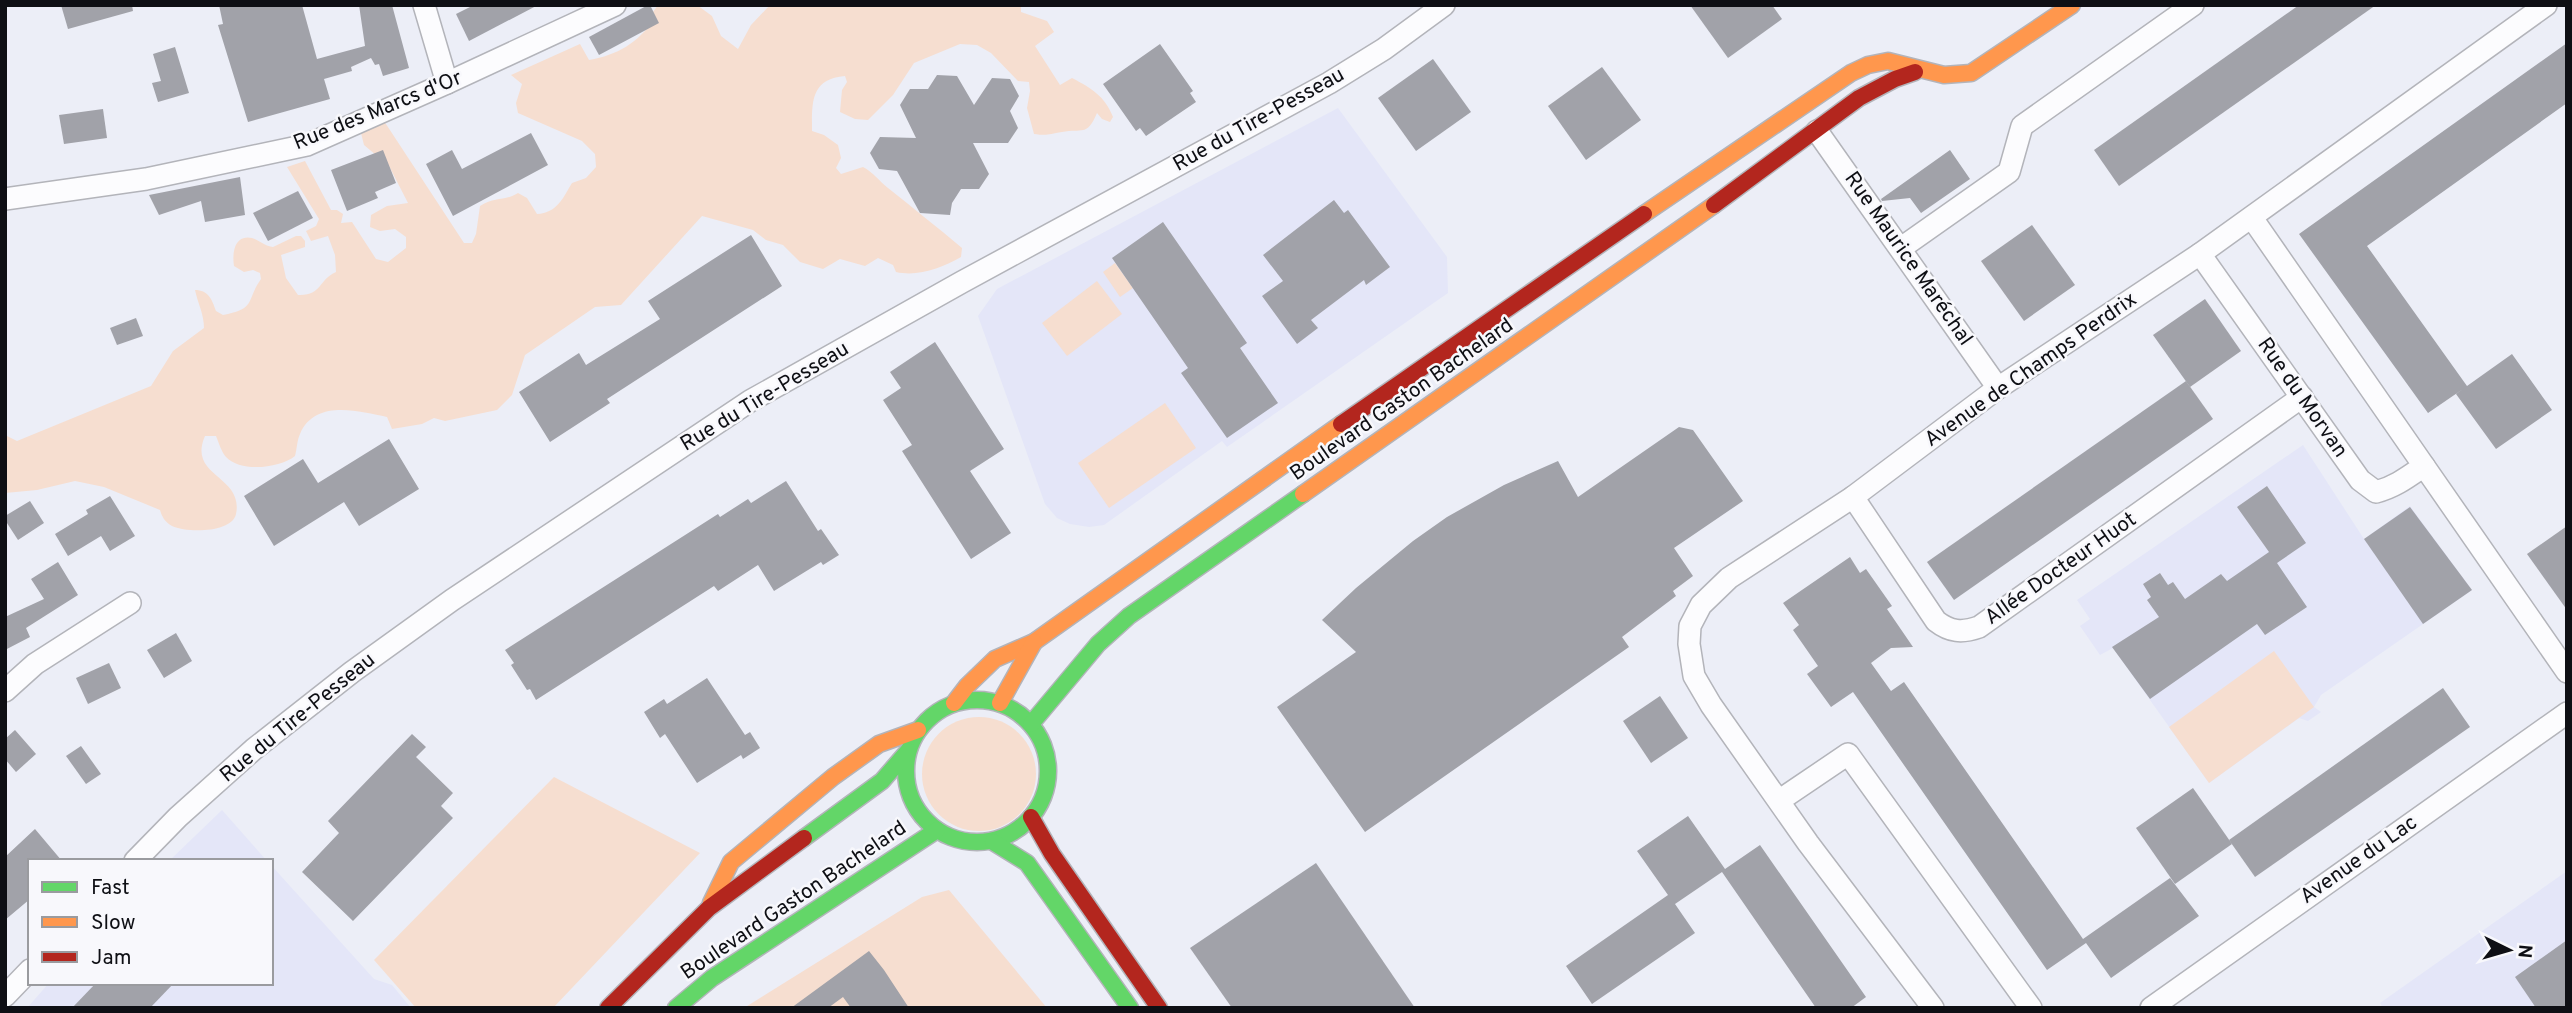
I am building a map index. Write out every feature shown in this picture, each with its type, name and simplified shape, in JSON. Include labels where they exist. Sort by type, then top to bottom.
[{"type":"street","points":[[424,5],[447,83]]},
{"type":"street","name":"Rue des Marcs d'Or","points":[[5,199],[146,179],[307,145],[615,5]]},
{"type":"street","name":"Rue du Tire-Pesseau","points":[[137,859],[178,817],[254,749],[352,672],[452,600],[750,401],[962,282],[1329,83],[1384,49],[1444,5]]},
{"type":"street","name":"Boulevard Gaston Bachelard","points":[[954,703],[967,685],[995,659],[1034,642],[1521,297],[1851,73],[1868,65],[1888,61],[1944,75],[1971,73],[2072,5]]},
{"type":"street","points":[[1901,248],[2010,172],[2022,126],[2193,5]]},
{"type":"street","name":"Avenue de Champs Perdrix","points":[[1933,1008],[1808,844],[1694,676],[1689,644],[1690,626],[1701,605],[1729,578],[1853,497],[1998,388],[2252,218],[2546,5]]},
{"type":"street","name":"Boulevard Gaston Bachelard","points":[[1031,724],[1098,643],[1129,616],[1710,208],[1817,131],[1851,103],[1883,82],[1920,70]]},
{"type":"street","points":[[1798,109],[1817,131]]},
{"type":"street","name":"Rue Maurice Maréchal","points":[[1817,131],[1998,388]]},
{"type":"street","points":[[2252,218],[2567,672]]},
{"type":"street","name":"Rue du Morvan","points":[[2200,254],[2367,488],[2376,492],[2390,488],[2424,466]]},
{"type":"street","name":"Allée Docteur Huot","points":[[1853,497],[1936,621],[1944,628],[1966,632],[1979,627],[2302,397]]},
{"type":"street","points":[[5,691],[34,664],[130,603]]},
{"type":"street","name":"Boulevard Gaston Bachelard","points":[[1000,703],[1034,642]]},
{"type":"street","points":[[978,699],[1000,703],[1031,724],[1042,742],[1049,770],[1040,802],[1031,817],[1011,834],[993,842],[966,842],[937,830],[920,815],[909,795],[905,773],[908,751],[918,730],[934,713],[954,703],[978,699]]},
{"type":"street","name":"Avenue du Lac","points":[[2151,1008],[2567,713]]},
{"type":"street","points":[[709,908],[731,862],[878,744],[918,730]]},
{"type":"street","name":"Boulevard Gaston Bachelard","points":[[608,1008],[709,908],[882,781],[908,751]]},
{"type":"street","points":[[1780,800],[1848,754],[2031,1008]]},
{"type":"street","points":[[1031,817],[1052,854],[1159,1008]]},
{"type":"street","name":"Boulevard Gaston Bachelard","points":[[676,1008],[712,978],[937,830]]},
{"type":"street","points":[[993,842],[1027,863],[1130,1008]]},
{"type":"street","points":[[5,996],[28,972]]},
{"type":"shaded area","points":[[658,5],[697,5],[712,16],[721,36],[738,49],[751,25],[770,5],[1021,5],[1021,12],[1047,21],[1054,32],[1035,46],[1060,85],[1072,78],[1085,85],[1102,98],[1113,117],[1110,122],[1097,113],[1087,129],[1046,135],[1034,134],[1027,108],[1029,82],[1018,81],[991,53],[977,45],[960,44],[914,63],[893,95],[868,120],[855,119],[840,112],[842,90],[847,82],[845,76],[834,78],[819,87],[815,94],[812,131],[824,135],[838,145],[841,158],[836,168],[841,174],[863,167],[867,169],[962,248],[961,257],[938,268],[913,273],[896,272],[893,265],[878,258],[865,266],[840,259],[823,269],[800,262],[783,245],[766,240],[753,230],[702,216],[621,305],[595,307],[525,355],[512,395],[497,410],[445,421],[434,418],[422,424],[392,429],[387,417],[351,411],[326,412],[307,423],[299,436],[295,456],[271,466],[260,467],[233,462],[224,455],[216,436],[205,436],[201,450],[203,460],[232,491],[236,501],[236,514],[226,525],[208,530],[188,530],[172,526],[167,523],[160,510],[104,487],[75,481],[37,490],[5,493],[5,435],[17,441],[151,386],[173,351],[204,328],[195,290],[206,293],[216,311],[223,315],[246,307],[261,279],[260,273],[253,270],[244,272],[234,266],[234,251],[241,239],[252,238],[273,247],[301,236],[305,247],[281,255],[286,278],[298,295],[312,293],[336,272],[335,255],[328,236],[311,241],[306,231],[316,226],[319,219],[287,167],[305,161],[331,210],[343,214],[341,223],[352,222],[376,259],[388,262],[406,248],[406,237],[395,229],[380,231],[370,227],[371,215],[387,206],[408,203],[389,166],[364,145],[361,133],[384,121],[464,243],[472,243],[480,206],[490,201],[518,193],[527,198],[537,214],[550,211],[572,183],[586,178],[596,167],[595,154],[582,141],[518,113],[516,103],[522,84],[511,75],[580,44],[589,60],[618,51],[634,41],[655,19],[653,12]]},
{"type":"shaded area","points":[[1338,108],[1447,257],[1448,293],[1227,447],[1222,441],[1104,525],[1089,527],[1070,524],[1057,518],[1045,504],[978,316],[997,289]]},
{"type":"shaded area","points":[[1115,263],[1133,288],[1120,297],[1103,272]]},
{"type":"shaded area","points":[[1097,281],[1122,314],[1067,356],[1042,323]]},
{"type":"shaded area","points":[[1165,403],[1196,448],[1109,508],[1078,463]]},
{"type":"shaded area","points":[[2303,445],[2364,539],[2410,506],[2472,590],[2321,695],[2314,707],[2321,712],[2308,721],[2299,718],[2209,783],[2113,648],[2100,655],[2080,626],[2090,619],[2077,600]]},
{"type":"shaded area","points":[[2274,651],[2314,707],[2209,783],[2169,727]]},
{"type":"shaded area","points":[[979,717],[1001,722],[1019,734],[1031,752],[1036,774],[1031,796],[1019,814],[1001,826],[979,831],[957,826],[939,814],[927,796],[922,774],[927,752],[939,734],[957,722]]},
{"type":"shaded area","points":[[554,777],[700,853],[553,1008],[416,1008],[374,960]]},
{"type":"shaded area","points":[[222,810],[265,859],[171,859]]},
{"type":"shaded area","points":[[273,867],[374,979],[392,985],[411,1008],[27,1008],[47,985],[273,985]]},
{"type":"shaded area","points":[[2567,871],[2567,1008],[2383,1008],[2380,1003]]},
{"type":"shaded area","points":[[949,890],[1047,1008],[744,1008],[922,897]]},
{"type":"building","points":[[61,5],[132,5],[133,11],[68,29]]},
{"type":"building","points":[[219,5],[302,5],[317,59],[365,46],[359,5],[392,5],[409,68],[383,76],[379,64],[375,65],[371,58],[351,67],[352,71],[324,79],[330,99],[248,122],[218,25],[223,24]]},
{"type":"building","points":[[474,5],[538,5],[469,41],[456,14]]},
{"type":"building","points":[[648,5],[659,23],[599,55],[589,37]]},
{"type":"building","points":[[1690,5],[1772,5],[1782,19],[1728,58]]},
{"type":"building","points":[[2299,5],[2376,5],[2119,186],[2094,150]]},
{"type":"building","points":[[2567,43],[2567,103],[2367,246],[2467,386],[2512,354],[2552,410],[2496,449],[2456,394],[2463,389],[2428,413],[2299,234]]},
{"type":"building","points":[[1160,44],[1193,91],[1190,93],[1196,102],[1146,136],[1140,128],[1136,131],[1103,84]]},
{"type":"building","points":[[175,47],[189,93],[158,102],[152,83],[161,81],[153,54]]},
{"type":"building","points":[[1433,59],[1471,112],[1416,151],[1378,98]]},
{"type":"building","points":[[1602,67],[1641,120],[1586,160],[1548,106]]},
{"type":"building","points":[[937,75],[957,76],[974,105],[992,78],[1010,79],[1019,96],[1010,111],[1018,128],[1008,143],[973,143],[989,174],[979,189],[961,189],[952,203],[950,215],[920,213],[897,171],[879,169],[870,153],[880,137],[916,138],[900,105],[910,89],[928,89]]},
{"type":"building","points":[[103,109],[107,138],[64,144],[59,115]]},
{"type":"building","points":[[531,133],[548,165],[453,216],[426,164],[452,150],[462,169]]},
{"type":"building","points":[[383,150],[396,183],[375,192],[378,198],[347,211],[331,170]]},
{"type":"building","points":[[1950,150],[1970,179],[1921,213],[1910,198],[1882,201],[1881,199]]},
{"type":"building","points":[[240,177],[245,215],[205,222],[201,201],[159,215],[149,195]]},
{"type":"building","points":[[298,191],[313,218],[268,241],[253,213]]},
{"type":"building","points":[[1334,200],[1344,213],[1348,210],[1390,267],[1366,285],[1364,280],[1311,320],[1318,328],[1297,344],[1262,296],[1283,281],[1263,255]]},
{"type":"building","points":[[1163,222],[1247,343],[1240,348],[1278,403],[1227,438],[1181,373],[1188,368],[1112,258]]},
{"type":"building","points":[[2032,225],[2075,285],[2024,321],[1981,261]]},
{"type":"building","points":[[751,235],[782,286],[607,399],[610,403],[550,442],[519,392],[579,353],[586,365],[660,319],[648,301]]},
{"type":"building","points":[[2205,299],[2241,351],[2190,387],[2153,335]]},
{"type":"building","points":[[136,318],[143,336],[117,345],[110,328]]},
{"type":"building","points":[[935,342],[1004,449],[970,471],[1011,533],[971,559],[902,451],[912,445],[883,400],[901,388],[890,372]]},
{"type":"building","points":[[2186,381],[2213,419],[1954,600],[1927,562]]},
{"type":"building","points":[[1679,427],[1693,430],[1743,501],[1674,548],[1693,576],[1673,591],[1676,596],[1622,637],[1629,647],[1365,832],[1277,707],[1356,652],[1322,620],[1413,541],[1447,517],[1504,485],[1558,461],[1578,497]]},
{"type":"building","points":[[389,439],[419,489],[359,526],[344,502],[274,546],[244,496],[303,459],[318,483]]},
{"type":"building","points":[[786,481],[818,531],[821,529],[839,555],[823,565],[821,562],[774,591],[758,565],[718,591],[714,586],[536,700],[530,689],[527,690],[505,650],[718,514],[720,517],[748,499],[751,503]]},
{"type":"building","points":[[2267,486],[2306,543],[2277,563],[2307,607],[2265,635],[2257,624],[2150,699],[2112,647],[2159,617],[2147,600],[2151,597],[2143,584],[2160,573],[2168,585],[2173,582],[2185,599],[2221,574],[2227,581],[2269,552],[2237,507]]},
{"type":"building","points":[[110,496],[135,536],[110,551],[101,536],[68,556],[55,534],[88,514],[86,510]]},
{"type":"building","points":[[30,501],[44,523],[18,540],[5,516]]},
{"type":"building","points":[[2410,507],[2472,590],[2423,624],[2364,539]]},
{"type":"building","points":[[2567,526],[2567,610],[2527,554]]},
{"type":"building","points":[[1850,557],[1860,573],[1866,569],[1892,606],[1887,609],[1913,647],[1891,648],[1871,663],[1891,691],[1904,682],[2083,939],[2170,878],[2199,916],[2111,978],[2086,943],[2047,970],[1853,692],[1831,707],[1807,674],[1818,666],[1793,630],[1799,625],[1783,603]]},
{"type":"building","points":[[58,562],[78,595],[26,628],[30,637],[5,650],[5,617],[44,599],[31,579]]},
{"type":"building","points":[[176,633],[192,661],[164,678],[147,650]]},
{"type":"building","points":[[109,663],[121,688],[88,704],[76,678]]},
{"type":"building","points":[[707,678],[745,735],[750,732],[760,748],[743,759],[741,755],[697,783],[665,734],[660,738],[644,712],[664,699],[667,704]]},
{"type":"building","points":[[2443,688],[2470,727],[2255,877],[2229,840]]},
{"type":"building","points":[[1660,696],[1688,738],[1651,763],[1623,721]]},
{"type":"building","points":[[15,730],[36,754],[16,772],[5,759],[5,739]]},
{"type":"building","points":[[412,734],[426,747],[416,757],[453,793],[441,806],[453,818],[353,921],[302,872],[339,833],[328,821]]},
{"type":"building","points":[[81,746],[101,774],[86,784],[66,756]]},
{"type":"building","points":[[2193,788],[2232,844],[2175,884],[2136,828]]},
{"type":"building","points":[[1688,816],[1725,869],[1760,845],[1866,997],[1851,1008],[1816,1008],[1722,872],[1675,904],[1695,933],[1592,1004],[1566,966],[1668,895],[1637,851]]},
{"type":"building","points":[[35,829],[60,859],[28,859],[28,901],[5,920],[5,857]]},
{"type":"building","points":[[1316,863],[1415,1008],[1232,1008],[1190,948]]},
{"type":"building","points":[[2567,940],[2567,1008],[2536,1008],[2515,977]]},
{"type":"building","points":[[869,951],[909,1008],[851,1008],[843,997],[828,1008],[791,1008]]},
{"type":"building","points":[[94,985],[172,985],[150,1008],[72,1008]]},
{"type":"traffic: fast","points":[[1031,724],[1098,644],[1129,616],[1303,494]]},
{"type":"traffic: fast","points":[[977,700],[1004,705],[1027,721],[1043,744],[1048,771],[1043,798],[1027,821],[1004,837],[977,842],[950,837],[927,821],[911,798],[906,771],[911,744],[927,721],[950,705],[977,700]]},
{"type":"traffic: fast","points":[[804,838],[882,781],[908,751]]},
{"type":"traffic: fast","points":[[676,1008],[712,978],[937,830]]},
{"type":"traffic: fast","points":[[993,842],[1027,863],[1130,1008]]},
{"type":"traffic: slow","points":[[1644,214],[1851,73],[1868,65],[1888,61],[1944,75],[1971,73],[2072,5]]},
{"type":"traffic: slow","points":[[1303,494],[1714,205]]},
{"type":"traffic: slow","points":[[954,703],[995,659],[1034,642],[1341,424]]},
{"type":"traffic: slow","points":[[1000,703],[1034,642]]},
{"type":"traffic: slow","points":[[711,903],[731,862],[833,777],[879,744],[918,730]]},
{"type":"traffic: jam","points":[[1714,205],[1859,98],[1915,72]]},
{"type":"traffic: jam","points":[[1341,424],[1644,214]]},
{"type":"traffic: jam","points":[[1031,817],[1052,854],[1159,1008]]},
{"type":"traffic: jam","points":[[608,1008],[709,908],[804,838]]}]
